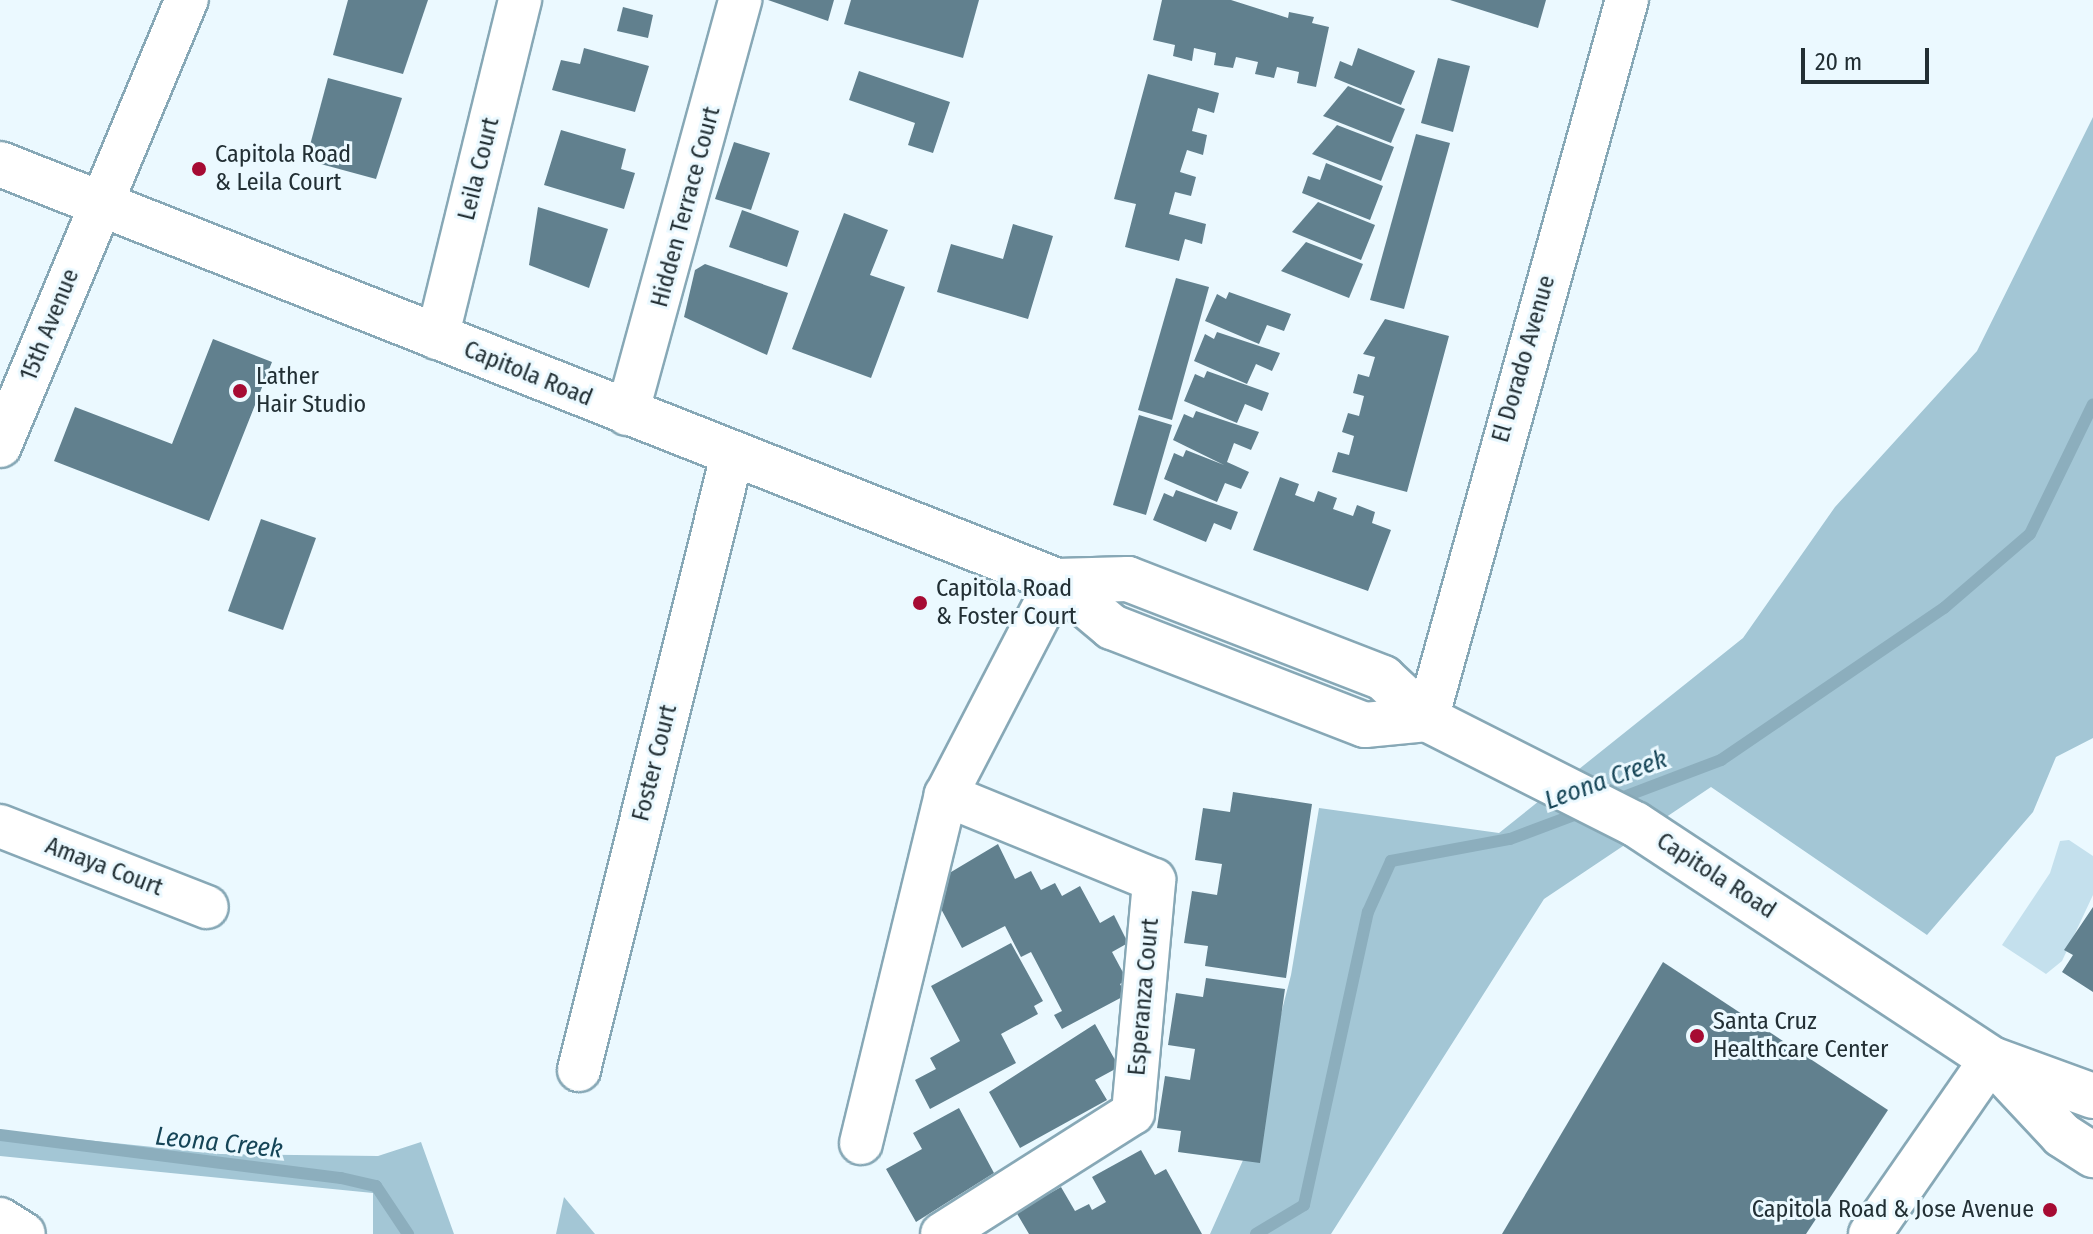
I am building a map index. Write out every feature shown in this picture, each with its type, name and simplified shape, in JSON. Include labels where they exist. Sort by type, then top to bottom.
[{"type":"main road","name":"Capitola Road","points":[[0,164],[732,456],[1057,581],[1128,579],[1383,678],[1427,719],[1635,824],[1991,1059],[2093,1096]]},
{"type":"main road","name":"Capitola Road","points":[[1991,1059],[2062,1135],[2093,1155]]},
{"type":"street","name":"15th Avenue","points":[[0,446],[99,203],[187,0]]},
{"type":"street","name":"Leila Court","points":[[437,338],[520,0]]},
{"type":"street","name":"Hidden Terrace Court","points":[[627,414],[740,0]]},
{"type":"street","name":"El Dorado Avenue","points":[[1427,719],[1627,0]]},
{"type":"street","name":"Foster Court","points":[[579,1070],[732,456]]},
{"type":"street","points":[[861,1143],[946,795],[1057,581]]},
{"type":"street","name":"Esperanza Court","points":[[942,1234],[1133,1113],[1154,880],[946,795]]},
{"type":"street","name":"Amaya Court","points":[[0,826],[207,907]]},
{"type":"street","points":[[1870,1234],[1991,1059]]},
{"type":"street","points":[[0,1219],[24,1234]]},
{"type":"shaded area","points":[[2093,117],[2093,738],[2056,757],[2033,812],[1927,935],[1711,787],[1544,899],[1331,1234],[1210,1234],[1244,1158],[1291,975],[1319,808],[1499,833],[1743,638],[1835,507],[1977,351]]},
{"type":"shaded area","points":[[2069,840],[2093,856],[2093,895],[2062,961],[2046,974],[2002,945],[2050,873],[2060,841]]},
{"type":"shaded area","points":[[0,1131],[220,1154],[378,1156],[421,1142],[454,1234],[373,1234],[373,1193],[0,1156]]},
{"type":"shaded area","points":[[564,1197],[595,1234],[556,1234]]},
{"type":"building","points":[[348,0],[428,0],[403,74],[333,55]]},
{"type":"building","points":[[768,0],[834,0],[828,21]]},
{"type":"building","points":[[851,0],[979,0],[963,58],[844,24]]},
{"type":"building","points":[[1162,0],[1231,0],[1288,18],[1289,12],[1314,17],[1312,23],[1329,27],[1316,87],[1297,83],[1299,72],[1277,67],[1274,78],[1255,74],[1258,62],[1236,57],[1233,68],[1214,65],[1216,53],[1194,48],[1192,61],[1173,56],[1175,45],[1153,40]]},
{"type":"building","points":[[1450,0],[1546,0],[1538,28]]},
{"type":"building","points":[[623,7],[653,15],[648,38],[617,31]]},
{"type":"building","points":[[584,48],[649,66],[635,112],[552,90],[561,60],[580,64]]},
{"type":"building","points":[[1358,48],[1415,71],[1401,105],[1334,78],[1340,61],[1352,66]]},
{"type":"building","points":[[1438,58],[1470,66],[1453,132],[1421,123]]},
{"type":"building","points":[[859,71],[950,102],[933,153],[908,145],[915,123],[849,100]]},
{"type":"building","points":[[1148,74],[1219,93],[1214,113],[1198,108],[1192,131],[1207,135],[1203,155],[1187,150],[1180,172],[1196,177],[1191,196],[1175,192],[1169,214],[1206,224],[1202,244],[1185,239],[1179,261],[1125,247],[1136,204],[1114,199]]},
{"type":"building","points":[[328,78],[402,98],[376,179],[306,160]]},
{"type":"building","points":[[1348,86],[1405,109],[1391,143],[1323,116]]},
{"type":"building","points":[[1337,125],[1394,147],[1381,181],[1312,154]]},
{"type":"building","points":[[561,130],[626,149],[621,169],[635,173],[624,209],[544,185]]},
{"type":"building","points":[[1416,134],[1450,143],[1404,309],[1370,300]]},
{"type":"building","points":[[734,142],[770,153],[751,210],[715,199]]},
{"type":"building","points":[[1326,163],[1383,186],[1370,220],[1302,193],[1308,176],[1320,180]]},
{"type":"building","points":[[1318,202],[1375,225],[1361,260],[1292,232]]},
{"type":"building","points":[[538,207],[608,229],[589,288],[529,265]]},
{"type":"building","points":[[742,210],[799,231],[787,267],[729,247]]},
{"type":"building","points":[[844,213],[888,230],[870,275],[905,287],[871,378],[792,349]]},
{"type":"building","points":[[1013,224],[1053,236],[1028,319],[937,292],[951,244],[1003,259]]},
{"type":"building","points":[[1306,242],[1363,264],[1349,298],[1281,271]]},
{"type":"building","points":[[705,264],[788,293],[767,355],[684,317],[695,270]]},
{"type":"building","points":[[1176,278],[1209,287],[1172,420],[1138,410]]},
{"type":"building","points":[[1229,292],[1291,314],[1284,331],[1267,325],[1259,344],[1205,321],[1217,294],[1226,299]]},
{"type":"building","points":[[1385,319],[1449,336],[1407,492],[1332,472],[1338,452],[1349,455],[1354,436],[1342,432],[1348,413],[1359,416],[1364,396],[1353,393],[1358,374],[1369,377],[1375,357],[1363,354]]},
{"type":"building","points":[[1217,332],[1280,353],[1272,371],[1256,364],[1247,384],[1194,361],[1205,334],[1214,339]]},
{"type":"building","points":[[213,339],[272,362],[209,521],[54,461],[75,407],[172,444]]},
{"type":"building","points":[[1207,371],[1269,393],[1262,411],[1245,404],[1237,423],[1184,401],[1195,374],[1204,378]]},
{"type":"building","points":[[1196,411],[1259,432],[1251,450],[1234,443],[1227,462],[1249,472],[1241,489],[1225,483],[1217,502],[1164,479],[1174,453],[1183,457],[1186,450],[1224,465],[1173,440],[1184,414],[1193,418]]},
{"type":"building","points":[[1139,415],[1172,425],[1146,515],[1113,505]]},
{"type":"building","points":[[1280,477],[1299,484],[1295,495],[1314,502],[1318,491],[1337,498],[1333,509],[1353,516],[1357,505],[1375,512],[1372,523],[1391,530],[1368,591],[1253,550]]},
{"type":"building","points":[[1176,490],[1238,512],[1231,530],[1214,523],[1206,542],[1153,520],[1164,493],[1173,497]]},
{"type":"building","points":[[261,519],[316,538],[283,630],[228,611]]},
{"type":"building","points":[[1233,792],[1312,804],[1286,978],[1205,966],[1208,946],[1184,943],[1192,891],[1217,895],[1222,864],[1195,860],[1203,808],[1230,812]]},
{"type":"building","points":[[998,844],[1015,879],[1031,871],[1041,890],[1055,883],[1062,896],[1080,886],[1100,923],[1114,915],[1128,943],[1112,952],[1127,980],[1120,984],[1126,995],[1062,1029],[1054,1015],[1062,1011],[1031,952],[1021,957],[1005,926],[962,948],[932,892],[936,881]]},
{"type":"building","points":[[2093,907],[2093,992],[2062,972],[2073,955],[2064,950]]},
{"type":"building","points":[[1011,943],[1043,1001],[1034,1006],[1038,1014],[1001,1034],[1016,1063],[930,1109],[915,1080],[936,1069],[930,1058],[960,1041],[931,986]]},
{"type":"building","name":"Santa Cruz Healthcare Center","points":[[1663,962],[1888,1110],[1806,1234],[1502,1234]]},
{"type":"building","points":[[1206,978],[1285,989],[1260,1163],[1178,1152],[1181,1131],[1157,1128],[1165,1076],[1190,1080],[1195,1049],[1168,1045],[1176,993],[1203,997]]},
{"type":"building","points":[[1095,1024],[1119,1067],[1095,1080],[1107,1100],[1020,1148],[989,1092]]},
{"type":"building","points":[[959,1108],[994,1173],[916,1222],[886,1169],[922,1149],[913,1133]]},
{"type":"building","points":[[1141,1150],[1155,1175],[1166,1169],[1202,1234],[1029,1234],[1016,1212],[1061,1187],[1075,1211],[1089,1204],[1092,1210],[1106,1202],[1092,1177]]},
{"type":"waterway","name":"Leona Creek","points":[[1613,801],[1721,760],[1944,608],[2030,534],[2093,404]]},
{"type":"waterway","name":"Leona Creek","points":[[1256,1234],[1304,1205],[1368,912],[1391,861],[1510,839],[1585,811]]},
{"type":"waterway","name":"Leona Creek","points":[[0,1135],[341,1178],[376,1186],[408,1234]]},
{"type":"place","name":"Capitola Road & Leila Court","points":[[199,169]]},
{"type":"place","name":"Lather Hair Studio","points":[[240,391]]},
{"type":"place","name":"Capitola Road & Foster Court","points":[[920,603]]},
{"type":"place","name":"Santa Cruz Healthcare Center","points":[[1697,1036]]},
{"type":"place","name":"Capitola Road & Jose Avenue","points":[[2050,1210]]}]
